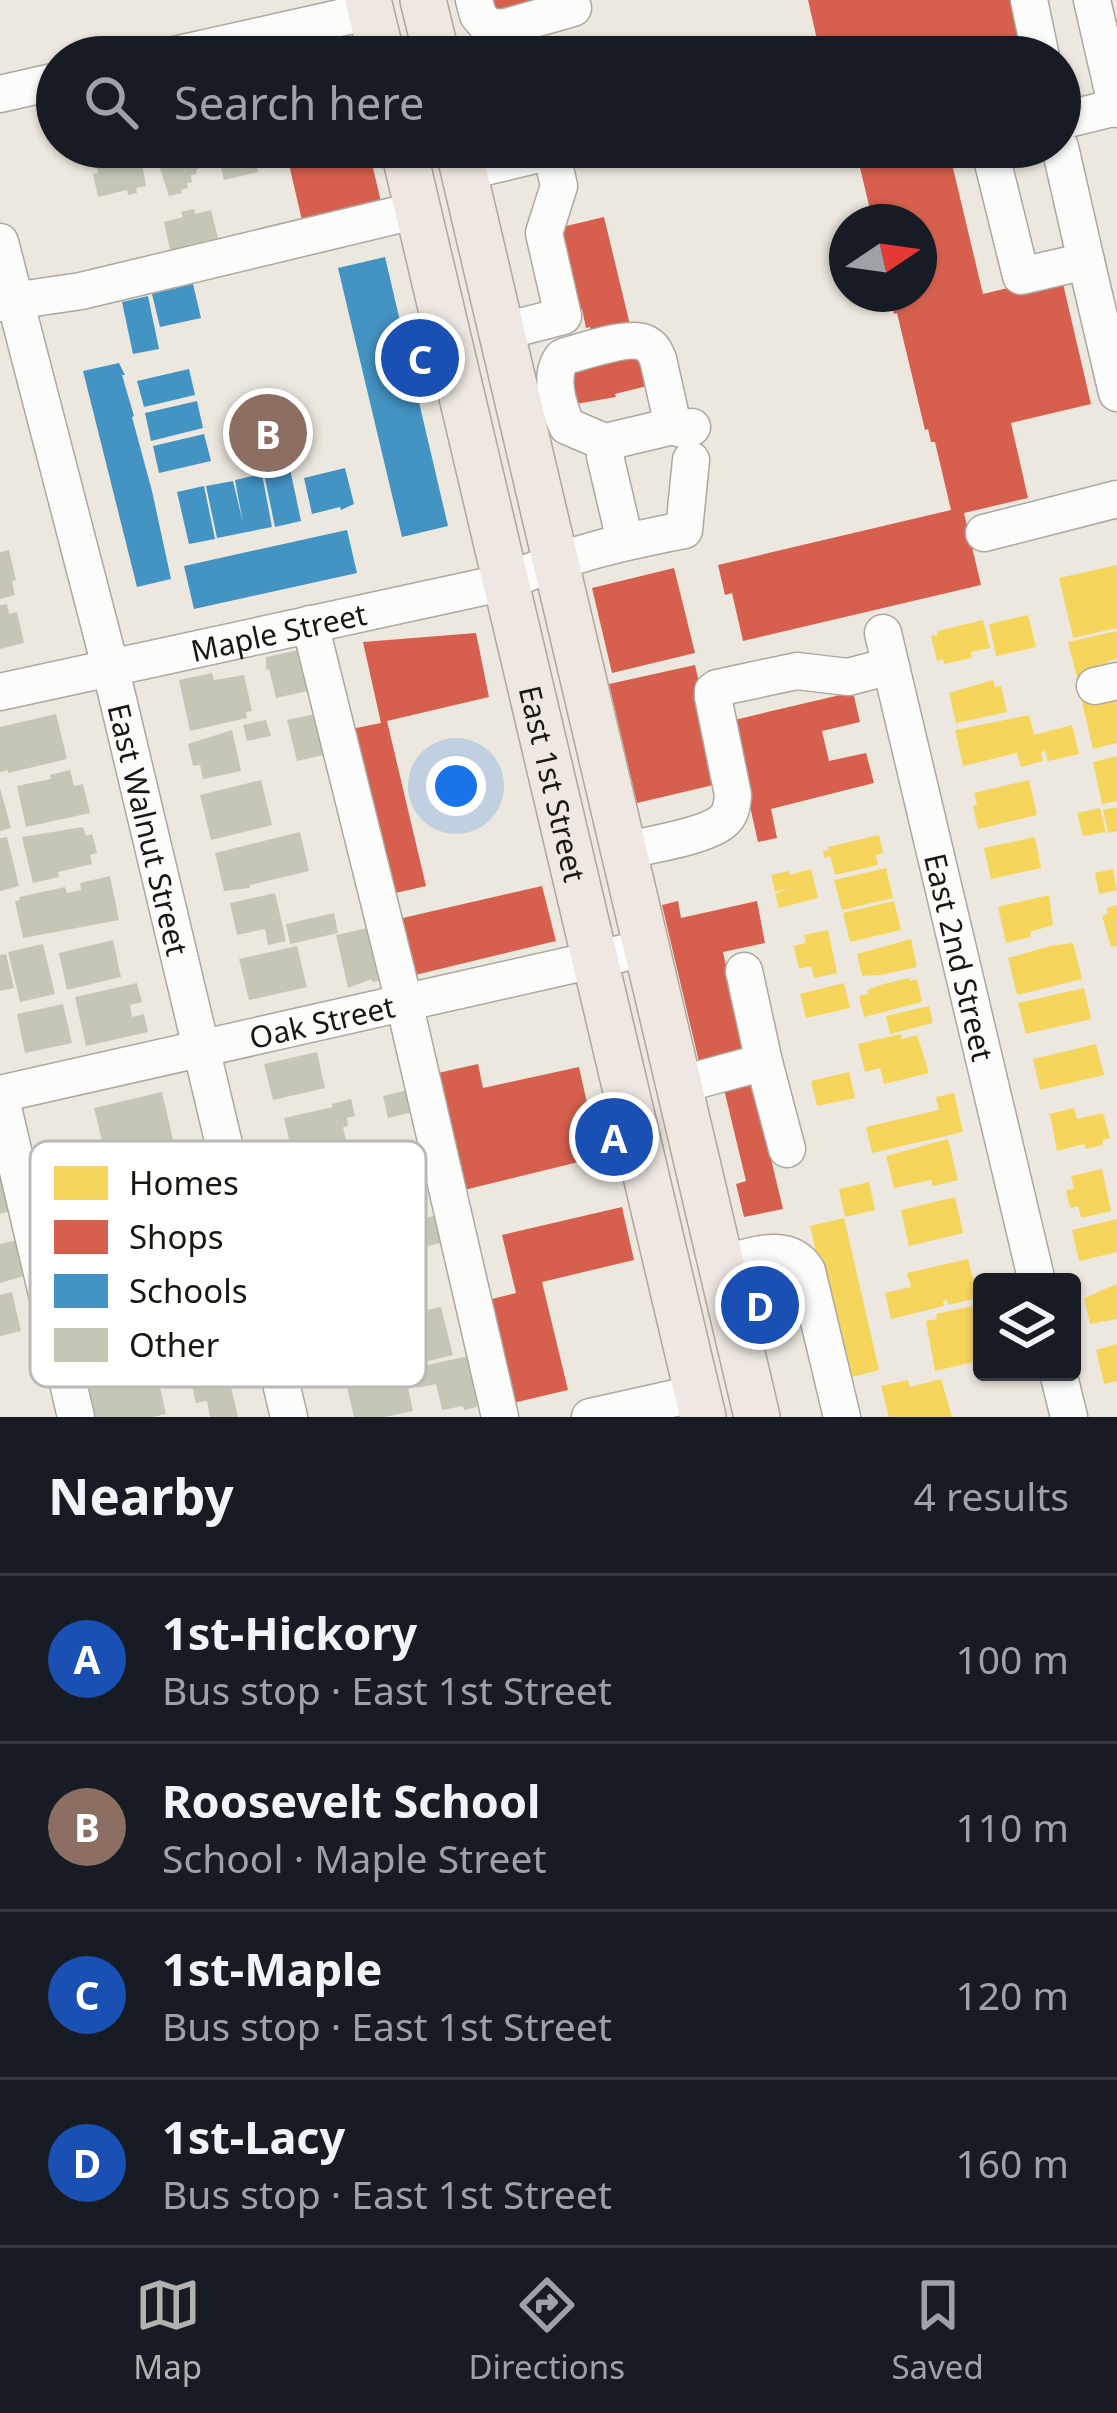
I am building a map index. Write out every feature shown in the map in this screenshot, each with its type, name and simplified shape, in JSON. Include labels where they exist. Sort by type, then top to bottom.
[{"type":"main road","points":[[423,0],[432,36]]},
{"type":"main road","points":[[370,5],[377,36]]},
{"type":"main road","name":"East 1st Street","points":[[408,168],[700,1405]]},
{"type":"main road","name":"East 1st Street","points":[[463,168],[757,1417]]},
{"type":"street","points":[[474,0],[489,28],[573,8]]},
{"type":"street","points":[[1029,0],[1037,36]]},
{"type":"street","points":[[233,36],[306,13],[370,5]]},
{"type":"street","points":[[1081,116],[1117,108],[1102,12]]},
{"type":"street","points":[[0,94],[36,86]]},
{"type":"street","points":[[501,332],[563,316],[544,232],[560,186],[560,168]]},
{"type":"street","points":[[993,168],[1021,276],[1086,261]]},
{"type":"street","points":[[1065,168],[1117,393]]},
{"type":"street","points":[[7,301],[81,291],[418,210]]},
{"type":"street","name":"East Walnut Street","points":[[0,242],[7,301],[110,666],[223,1141]]},
{"type":"street","points":[[628,341],[645,343],[658,359],[687,438],[609,444],[567,426],[554,372],[556,362],[628,341]]},
{"type":"street","name":"Maple Street","points":[[0,692],[506,582],[555,560],[684,530],[687,438]]},
{"type":"street","points":[[609,444],[605,456],[625,542]]},
{"type":"street","points":[[984,533],[1117,500]]},
{"type":"street","points":[[310,624],[500,1417]]},
{"type":"street","name":"East 2nd Street","points":[[623,851],[705,831],[732,811],[733,795],[713,697],[717,688],[797,671],[848,677],[887,650],[1035,1273]]},
{"type":"street","name":"Oak Street","points":[[0,1095],[646,948]]},
{"type":"street","points":[[744,971],[787,1149]]},
{"type":"street","points":[[679,1085],[764,1062]]},
{"type":"street","points":[[0,1095],[30,1222]]},
{"type":"street","points":[[720,1264],[781,1251],[799,1258],[807,1270],[842,1417]]},
{"type":"street","points":[[1060,1381],[1069,1417]]},
{"type":"street","points":[[69,1387],[76,1417]]},
{"type":"street","name":"East Walnut Street","points":[[282,1387],[289,1417]]},
{"type":"street","points":[[614,1414],[700,1405]]},
{"type":"building: Homes","points":[[1117,565],[1117,628],[1073,638],[1059,578]]},
{"type":"building: Homes","points":[[1028,615],[1036,647],[996,656],[989,624]]},
{"type":"building: Homes","points":[[983,620],[990,648],[971,652],[972,658],[937,661],[931,636]]},
{"type":"building: Homes","points":[[1117,631],[1117,659],[1108,661],[1111,673],[1078,681],[1068,642]]},
{"type":"building: Homes","points":[[993,680],[995,687],[1001,686],[1007,712],[956,723],[949,693]]},
{"type":"building: Homes","points":[[1117,690],[1117,743],[1093,749],[1081,698]]},
{"type":"building: Homes","points":[[1029,715],[1034,735],[1072,725],[1079,754],[1048,761],[1045,751],[1041,752],[1043,761],[1021,767],[1017,753],[963,766],[955,730]]},
{"type":"building: Homes","points":[[1117,756],[1117,801],[1102,804],[1093,762]]},
{"type":"building: Homes","points":[[1029,780],[1037,815],[978,829],[974,793]]},
{"type":"building: Homes","points":[[1117,807],[1117,831],[1108,833],[1103,810]]},
{"type":"building: Homes","points":[[1100,808],[1106,832],[1083,836],[1077,813]]},
{"type":"building: Homes","points":[[879,835],[883,853],[876,855],[878,865],[835,875],[830,856],[824,858],[828,847]]},
{"type":"building: Homes","points":[[1035,837],[1041,868],[991,879],[984,848]]},
{"type":"building: Homes","points":[[886,868],[893,898],[842,910],[834,880]]},
{"type":"building: Homes","points":[[811,869],[818,898],[779,908],[775,894],[789,888],[775,892],[771,875]]},
{"type":"building: Homes","points":[[1113,869],[1117,890],[1099,894],[1095,873]]},
{"type":"building: Homes","points":[[1049,895],[1053,925],[1006,943],[998,907]]},
{"type":"building: Homes","points":[[894,901],[901,930],[850,942],[843,913]]},
{"type":"building: Homes","points":[[1117,905],[1117,946],[1111,947],[1102,916]]},
{"type":"building: Homes","points":[[828,930],[837,973],[814,978],[811,966],[799,969],[794,946],[806,943],[804,935]]},
{"type":"building: Homes","points":[[911,939],[917,967],[862,976],[857,954]]},
{"type":"building: Homes","points":[[1073,943],[1082,979],[1017,995],[1008,958]]},
{"type":"building: Homes","points":[[917,979],[922,1002],[864,1017],[859,996]]},
{"type":"building: Homes","points":[[844,983],[850,1008],[806,1018],[800,994]]},
{"type":"building: Homes","points":[[1084,988],[1091,1019],[1026,1034],[1018,1003]]},
{"type":"building: Homes","points":[[929,1006],[933,1023],[890,1034],[886,1016]]},
{"type":"building: Homes","points":[[901,1034],[902,1039],[917,1035],[929,1073],[884,1084],[880,1068],[865,1072],[858,1044]]},
{"type":"building: Homes","points":[[1096,1044],[1104,1075],[1040,1090],[1033,1059]]},
{"type":"building: Homes","points":[[849,1072],[855,1098],[817,1106],[811,1081]]},
{"type":"building: Homes","points":[[954,1093],[963,1132],[872,1153],[866,1127],[939,1110],[936,1097]]},
{"type":"building: Homes","points":[[1074,1108],[1077,1119],[1103,1113],[1110,1138],[1102,1140],[1103,1145],[1057,1151],[1050,1114]]},
{"type":"building: Homes","points":[[948,1139],[958,1180],[894,1188],[886,1156]]},
{"type":"building: Homes","points":[[1102,1169],[1111,1211],[1081,1218],[1078,1206],[1070,1208],[1066,1190],[1074,1189],[1071,1176]]},
{"type":"building: Homes","points":[[869,1182],[875,1210],[845,1217],[839,1189]]},
{"type":"building: Homes","points":[[955,1197],[963,1233],[909,1246],[901,1210]]},
{"type":"building: Homes","points":[[844,1218],[879,1370],[845,1379],[810,1226]]},
{"type":"building: Homes","points":[[1117,1219],[1117,1252],[1079,1261],[1072,1230]]},
{"type":"building: Homes","points":[[968,1259],[973,1299],[948,1305],[947,1300],[944,1306],[891,1319],[885,1293],[911,1287],[907,1273]]},
{"type":"building: Homes","points":[[1117,1284],[1117,1319],[1090,1324],[1084,1298]]},
{"type":"building: Homes","points":[[973,1306],[973,1362],[935,1371],[926,1321],[937,1319],[936,1314]]},
{"type":"building: Homes","points":[[1117,1344],[1117,1381],[1104,1384],[1096,1350]]},
{"type":"building: Homes","points":[[941,1379],[952,1417],[889,1417],[881,1386],[908,1380],[910,1387]]},
{"type":"building: Shops","points":[[484,0],[536,0],[536,2],[487,13]]},
{"type":"building: Shops","points":[[808,0],[1015,0],[1024,36],[816,36]]},
{"type":"building: Shops","points":[[290,168],[373,168],[383,210],[304,229]]},
{"type":"building: Shops","points":[[860,168],[953,168],[983,294],[1061,275],[1091,404],[1011,423],[1028,498],[964,513],[981,585],[743,641],[732,593],[725,595],[718,565],[951,510],[935,442],[925,430],[894,314],[937,312],[937,204],[869,204]]},
{"type":"building: Shops","points":[[604,217],[631,329],[592,338],[579,309],[562,227]]},
{"type":"building: Shops","points":[[639,350],[647,386],[576,404],[567,365]]},
{"type":"building: Shops","points":[[674,568],[695,653],[612,673],[592,588]]},
{"type":"building: Shops","points":[[476,633],[489,697],[387,721],[426,886],[387,895],[346,730],[381,723],[363,642]]},
{"type":"building: Shops","points":[[695,665],[722,783],[637,803],[609,684]]},
{"type":"building: Shops","points":[[853,692],[860,722],[822,731],[829,761],[866,753],[874,783],[771,809],[777,838],[758,842],[745,784],[721,723]]},
{"type":"building: Shops","points":[[542,886],[556,941],[407,977],[394,920]]},
{"type":"building: Shops","points":[[678,901],[681,918],[757,901],[765,943],[723,952],[745,1055],[700,1066],[662,905]]},
{"type":"building: Shops","points":[[478,1064],[483,1088],[579,1067],[599,1157],[456,1192],[429,1075]]},
{"type":"building: Shops","points":[[752,1080],[783,1209],[744,1217],[736,1184],[746,1181],[723,1085]]},
{"type":"building: Shops","points":[[622,1207],[634,1260],[542,1282],[568,1390],[513,1403],[488,1300],[516,1293],[502,1235]]},
{"type":"building: Schools","points":[[385,257],[448,526],[402,537],[338,268]]},
{"type":"building: Schools","points":[[193,284],[201,318],[160,327],[152,294]]},
{"type":"building: Schools","points":[[148,296],[159,349],[133,354],[122,302]]},
{"type":"building: Schools","points":[[119,363],[171,579],[137,587],[83,371]]},
{"type":"building: Schools","points":[[189,369],[195,395],[144,407],[137,381]]},
{"type":"building: Schools","points":[[197,401],[203,428],[151,441],[145,413]]},
{"type":"building: Schools","points":[[204,434],[211,461],[159,473],[153,446]]},
{"type":"building: Schools","points":[[345,468],[354,504],[312,514],[304,478]]},
{"type":"building: Schools","points":[[290,469],[301,521],[275,527],[264,474]]},
{"type":"building: Schools","points":[[262,474],[272,527],[217,538],[206,486],[233,481],[243,523],[235,480]]},
{"type":"building: Schools","points":[[204,486],[215,539],[189,544],[177,492]]},
{"type":"building: Schools","points":[[347,530],[357,573],[194,609],[184,566]]},
{"type":"building: Other","points":[[97,168],[143,168],[146,186],[136,188],[137,193],[128,195],[127,190],[98,197],[93,174],[98,173]]},
{"type":"building: Other","points":[[160,168],[199,168],[188,188],[169,196]]},
{"type":"building: Other","points":[[221,168],[257,168],[258,172],[224,180]]},
{"type":"building: Other","points":[[194,209],[195,214],[211,210],[218,238],[170,250],[164,222]]},
{"type":"building: Other","points":[[9,550],[15,595],[0,599],[0,552]]},
{"type":"building: Other","points":[[7,604],[9,614],[17,612],[24,643],[0,649],[0,605]]},
{"type":"building: Other","points":[[308,648],[316,689],[276,698],[266,657]]},
{"type":"building: Other","points":[[212,673],[214,680],[244,675],[252,711],[246,712],[247,718],[190,731],[179,680]]},
{"type":"building: Other","points":[[56,714],[67,759],[0,772],[0,727]]},
{"type":"building: Other","points":[[315,714],[324,755],[297,761],[287,720]]},
{"type":"building: Other","points":[[266,720],[271,736],[247,741],[243,725]]},
{"type":"building: Other","points":[[232,730],[241,771],[203,779],[200,765],[193,766],[188,744]]},
{"type":"building: Other","points":[[70,770],[74,786],[83,784],[90,813],[26,827],[17,786]]},
{"type":"building: Other","points":[[261,780],[272,825],[211,840],[200,795]]},
{"type":"building: Other","points":[[0,788],[11,828],[0,831]]},
{"type":"building: Other","points":[[83,827],[86,836],[92,834],[97,853],[90,855],[92,864],[33,883],[22,837]]},
{"type":"building: Other","points":[[300,832],[309,871],[224,891],[215,853]]},
{"type":"building: Other","points":[[7,837],[19,886],[0,891],[0,838]]},
{"type":"building: Other","points":[[110,876],[119,920],[23,938],[15,901],[19,897],[65,887],[67,893],[81,890],[80,883]]},
{"type":"building: Other","points":[[275,893],[286,941],[268,945],[265,929],[237,935],[230,903]]},
{"type":"building: Other","points":[[334,913],[338,933],[290,944],[286,924]]},
{"type":"building: Other","points":[[372,927],[384,980],[348,988],[336,935]]},
{"type":"building: Other","points":[[113,940],[121,977],[67,990],[59,953]]},
{"type":"building: Other","points":[[43,944],[55,994],[20,1002],[8,952]]},
{"type":"building: Other","points":[[297,946],[307,987],[249,1000],[239,959]]},
{"type":"building: Other","points":[[6,954],[14,988],[0,991],[0,955]]},
{"type":"building: Other","points":[[137,983],[142,1002],[130,1005],[132,1017],[144,1014],[148,1032],[86,1046],[75,997]]},
{"type":"building: Other","points":[[63,1004],[72,1043],[25,1053],[17,1014]]},
{"type":"building: Other","points":[[317,1052],[325,1088],[273,1100],[264,1064]]},
{"type":"building: Other","points":[[412,1089],[417,1111],[388,1118],[383,1096]]},
{"type":"building: Other","points":[[162,1092],[173,1141],[102,1141],[94,1108]]},
{"type":"building: Other","points":[[351,1099],[355,1116],[347,1118],[348,1126],[343,1127],[346,1141],[289,1141],[284,1118]]},
{"type":"building: Other","points":[[7,1175],[15,1210],[0,1214],[0,1177]]},
{"type":"building: Other","points":[[442,1214],[448,1241],[426,1246],[426,1218]]},
{"type":"building: Other","points":[[22,1239],[30,1274],[0,1283],[0,1244]]},
{"type":"building: Other","points":[[12,1292],[21,1331],[0,1336],[0,1295]]},
{"type":"building: Other","points":[[441,1307],[453,1355],[426,1362],[426,1310]]},
{"type":"building: Other","points":[[478,1354],[488,1400],[464,1410],[463,1406],[442,1410],[436,1384],[426,1386],[426,1365]]},
{"type":"building: Other","points":[[88,1387],[160,1387],[166,1414],[95,1417]]},
{"type":"building: Other","points":[[192,1387],[231,1387],[238,1417],[210,1417],[207,1401],[196,1403]]},
{"type":"building: Other","points":[[347,1387],[408,1387],[413,1411],[354,1417]]},
{"type":"place","name":"1st-Maple","points":[[420,358]]},
{"type":"place","name":"Roosevelt School","points":[[268,433]]},
{"type":"place","name":"1st-Hickory","points":[[614,1137]]},
{"type":"place","name":"1st-Lacy","points":[[760,1305]]}]
